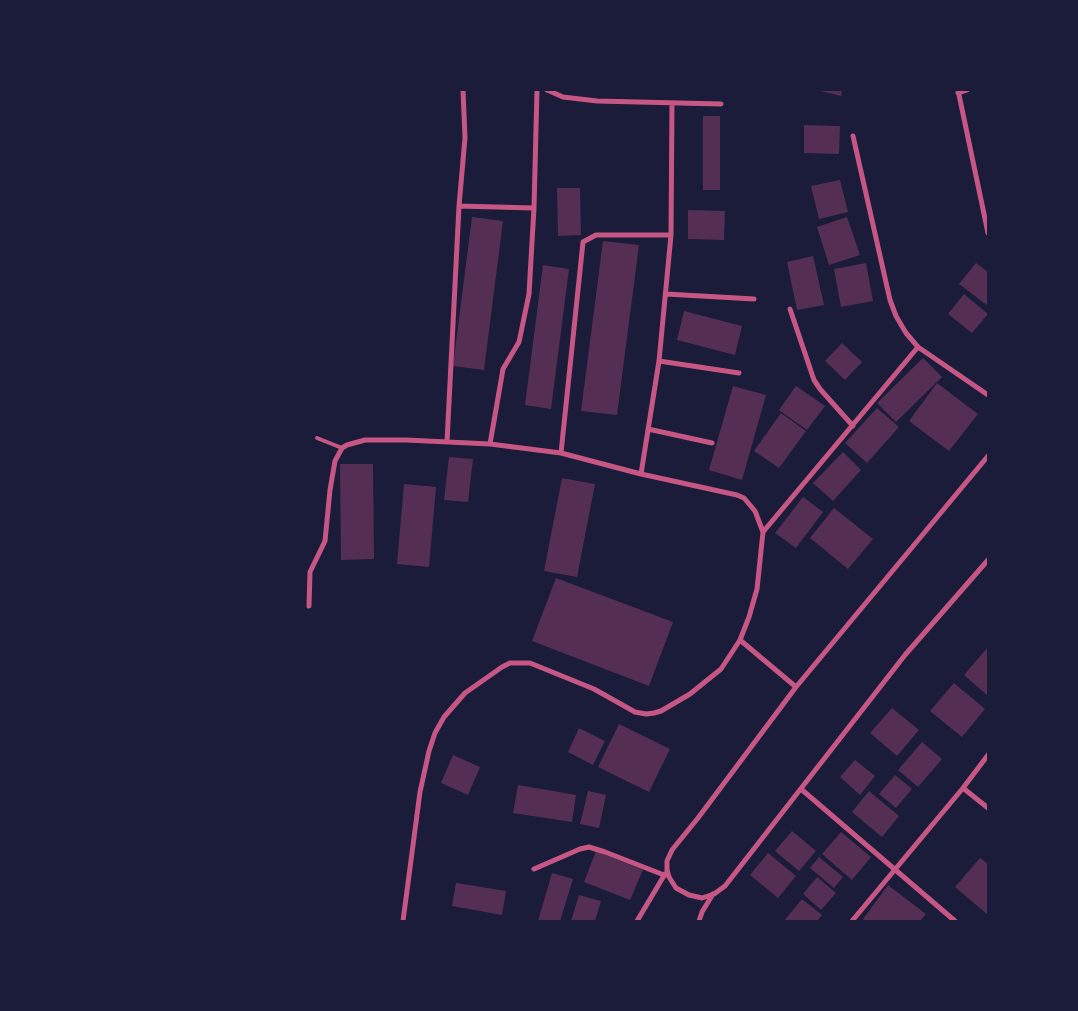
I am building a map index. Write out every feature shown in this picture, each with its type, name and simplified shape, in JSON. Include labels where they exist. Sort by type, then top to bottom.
[{"type":"street","points":[[447,442],[459,206],[465,138],[463,90]]},
{"type":"street","points":[[490,444],[503,369],[519,342],[529,294],[534,208],[537,90]]},
{"type":"street","points":[[547,90],[562,97],[575,99],[721,104]]},
{"type":"street","points":[[967,90],[958,91],[988,233]]},
{"type":"street","points":[[641,474],[659,361],[666,294],[671,234],[672,103]]},
{"type":"street","points":[[853,136],[890,300],[896,316],[906,333],[918,347],[988,395]]},
{"type":"street","points":[[459,206],[534,208]]},
{"type":"street","points":[[561,453],[583,242],[596,234],[671,234]]},
{"type":"street","points":[[666,294],[754,299]]},
{"type":"street","points":[[790,309],[814,380],[853,426]]},
{"type":"street","points":[[763,532],[918,347]]},
{"type":"street","points":[[659,361],[739,373]]},
{"type":"street","points":[[648,429],[712,443]]},
{"type":"street","points":[[309,606],[310,572],[325,541],[335,461],[342,448],[354,442],[365,440],[490,444],[561,453],[641,474],[737,494],[744,498],[755,511],[763,532],[757,589],[740,640],[721,668],[690,694],[662,711],[646,714],[635,712],[594,689],[530,663],[510,663],[465,693],[444,717],[435,732],[420,792],[403,921]]},
{"type":"street","points":[[637,921],[666,873],[667,861],[672,850],[796,687],[988,456]]},
{"type":"street","points":[[534,869],[589,847],[666,873],[676,888],[689,896],[702,898],[714,894],[725,886],[905,655],[988,560]]},
{"type":"street","points":[[740,640],[796,687]]},
{"type":"street","points":[[852,921],[963,788],[988,755]]},
{"type":"street","points":[[963,788],[988,808]]},
{"type":"street","points":[[801,789],[955,921]]},
{"type":"street","points":[[699,921],[702,912],[714,894]]},
{"type":"lane","points":[[317,438],[342,448]]},
{"type":"building","points":[[816,90],[842,90],[841,96]]},
{"type":"building","points":[[703,116],[720,116],[720,190],[703,190]]},
{"type":"building","points":[[804,125],[840,126],[839,154],[804,153]]},
{"type":"building","points":[[840,180],[848,212],[819,219],[811,186]]},
{"type":"building","points":[[557,188],[580,188],[581,235],[558,236]]},
{"type":"building","points":[[688,210],[725,211],[724,240],[688,239]]},
{"type":"building","points":[[472,217],[503,221],[484,370],[453,366]]},
{"type":"building","points":[[847,217],[860,255],[829,265],[817,227]]},
{"type":"building","points":[[603,241],[639,245],[617,415],[581,411]]},
{"type":"building","points":[[813,256],[824,305],[797,310],[787,262]]},
{"type":"building","points":[[866,263],[873,301],[841,307],[834,269]]},
{"type":"building","points":[[976,263],[988,272],[988,306],[959,284]]},
{"type":"building","points":[[543,265],[569,269],[551,409],[525,405]]},
{"type":"building","points":[[964,294],[988,314],[972,333],[948,314]]},
{"type":"building","points":[[684,311],[742,326],[735,355],[677,340]]},
{"type":"building","points":[[842,343],[862,362],[845,380],[825,361]]},
{"type":"building","points":[[923,358],[942,377],[896,422],[877,403]]},
{"type":"building","points":[[937,383],[978,414],[949,451],[909,421]]},
{"type":"building","points":[[733,386],[766,395],[742,480],[709,470]]},
{"type":"building","points":[[796,386],[825,406],[807,430],[779,410]]},
{"type":"building","points":[[877,408],[899,427],[867,463],[845,443]]},
{"type":"building","points":[[781,413],[806,431],[779,468],[754,451]]},
{"type":"building","points":[[843,452],[861,470],[833,501],[813,483]]},
{"type":"building","points":[[449,457],[473,459],[468,502],[444,500]]},
{"type":"building","points":[[340,464],[373,464],[374,559],[341,560]]},
{"type":"building","points":[[562,478],[595,484],[577,577],[544,571]]},
{"type":"building","points":[[404,484],[436,487],[429,567],[397,564]]},
{"type":"building","points":[[803,497],[823,512],[796,548],[775,533]]},
{"type":"building","points":[[834,508],[873,539],[848,569],[810,538]]},
{"type":"building","points":[[556,578],[673,622],[649,686],[532,641]]},
{"type":"building","points":[[988,647],[988,696],[964,675]]},
{"type":"building","points":[[954,683],[985,709],[962,737],[930,711]]},
{"type":"building","points":[[892,708],[919,730],[897,756],[870,733]]},
{"type":"building","points":[[619,724],[670,749],[649,792],[598,767]]},
{"type":"building","points":[[579,728],[605,741],[593,765],[568,752]]},
{"type":"building","points":[[922,742],[942,759],[918,787],[898,770]]},
{"type":"building","points":[[453,755],[480,767],[468,795],[441,783]]},
{"type":"building","points":[[855,760],[875,776],[860,795],[840,777]]},
{"type":"building","points":[[895,775],[912,789],[896,808],[879,794]]},
{"type":"building","points":[[518,785],[576,795],[572,822],[513,813]]},
{"type":"building","points":[[588,791],[606,795],[599,828],[580,824]]},
{"type":"building","points":[[869,791],[899,816],[882,837],[852,812]]},
{"type":"building","points":[[792,831],[816,851],[799,871],[775,851]]},
{"type":"building","points":[[841,832],[871,857],[852,880],[822,854]]},
{"type":"building","points":[[596,851],[643,870],[630,900],[584,882]]},
{"type":"building","points":[[768,853],[796,876],[778,898],[750,875]]},
{"type":"building","points":[[819,857],[843,877],[834,888],[810,868]]},
{"type":"building","points":[[980,858],[988,864],[988,915],[955,887]]},
{"type":"building","points":[[552,873],[573,879],[560,921],[538,921]]},
{"type":"building","points":[[817,877],[836,893],[821,910],[803,894]]},
{"type":"building","points":[[456,883],[506,891],[502,915],[452,906]]},
{"type":"building","points":[[888,885],[926,914],[920,921],[865,921],[863,919]]},
{"type":"building","points":[[579,895],[601,901],[595,921],[571,921]]},
{"type":"building","points":[[802,899],[822,915],[817,921],[784,921]]}]
